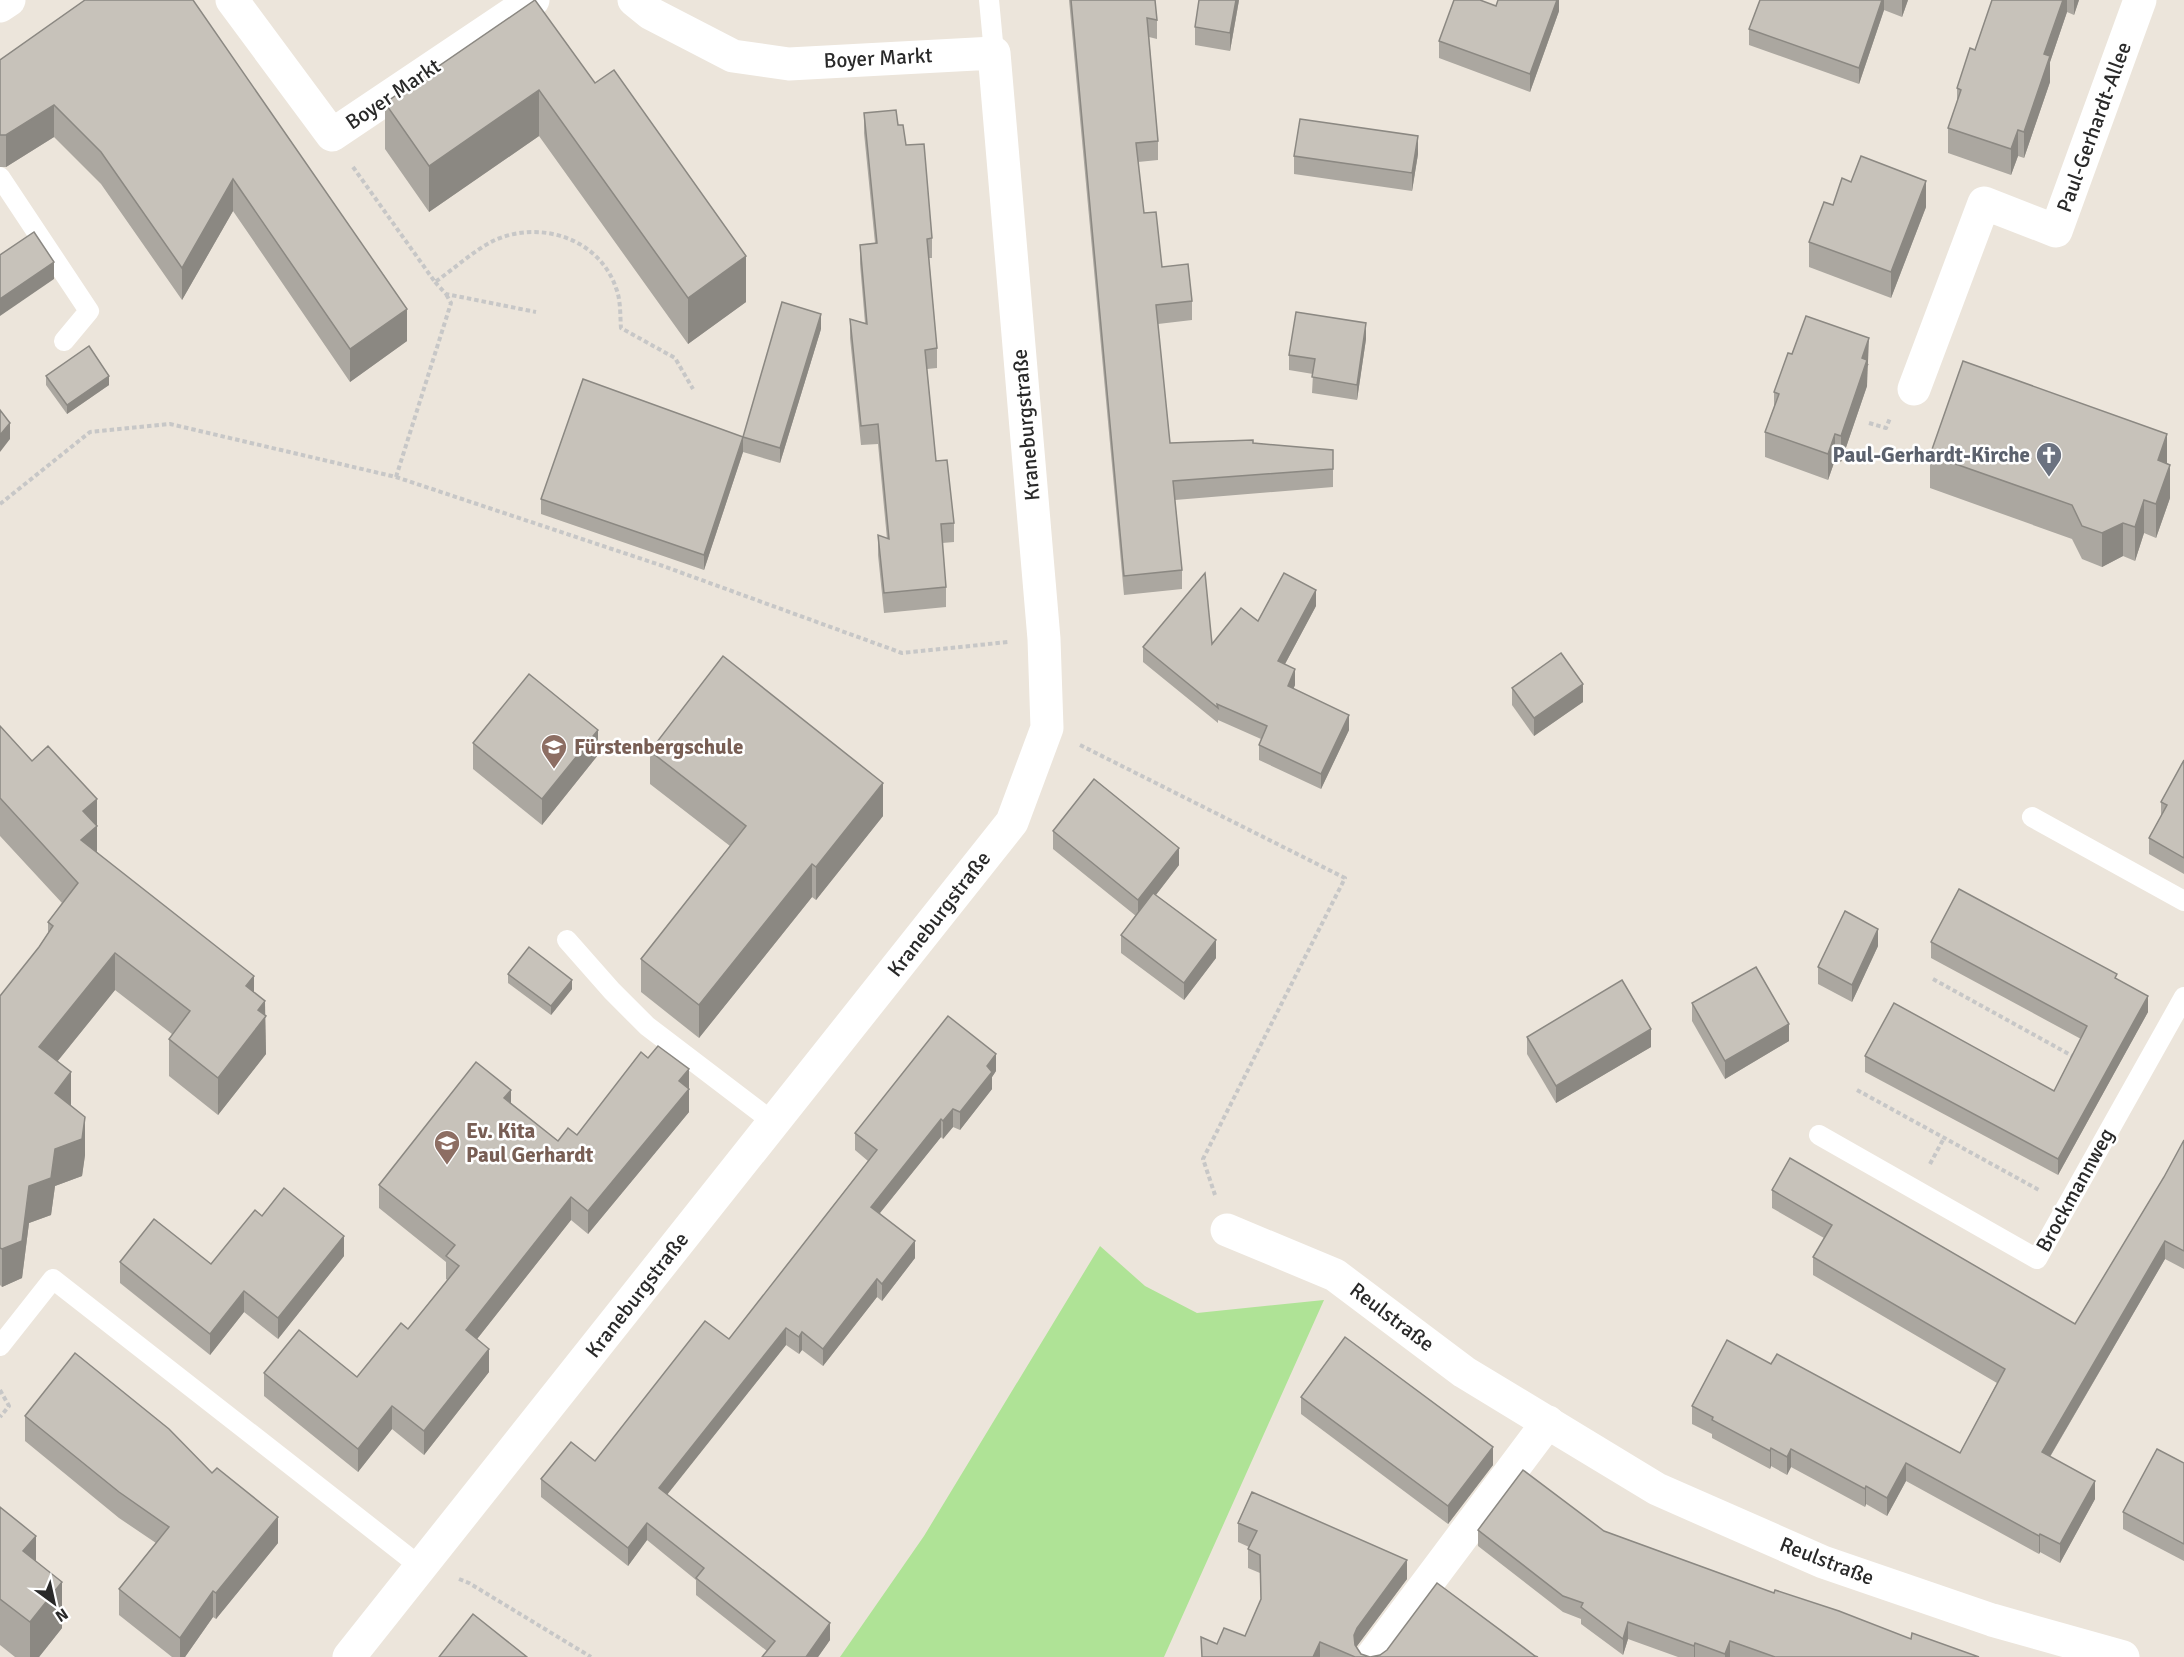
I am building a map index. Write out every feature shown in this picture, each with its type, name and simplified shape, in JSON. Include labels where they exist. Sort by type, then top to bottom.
[{"type":"street","points":[[0,6],[9,0]]},
{"type":"street","name":"Boyer Markt","points":[[232,0],[332,135],[533,0]]},
{"type":"street","name":"Boyer Markt","points":[[634,0],[650,13],[733,56],[789,64],[994,54]]},
{"type":"street","name":"Paul-Gerhardt-Allee","points":[[1914,389],[1984,203],[2056,231],[2140,0]]},
{"type":"street","name":"Kraneburgstraße","points":[[349,1657],[1012,822],[1047,728],[1044,639],[994,54]]},
{"type":"street","name":"Reulstraße","points":[[1227,1230],[1335,1275],[1464,1372],[1657,1488],[1823,1562],[1992,1620],[2123,1657]]},
{"type":"street","points":[[1372,1657],[1548,1422]]},
{"type":"lane","name":"Kraneburgstraße","points":[[989,0],[994,54]]},
{"type":"lane","points":[[0,177],[89,311],[64,341]]},
{"type":"lane","points":[[2032,817],[2184,901]]},
{"type":"lane","points":[[567,940],[647,1026],[774,1122]]},
{"type":"lane","name":"Brockmannweg","points":[[1819,1135],[2037,1259],[2184,998]]},
{"type":"lane","points":[[0,1346],[53,1279],[421,1567]]},
{"type":"path","points":[[332,135],[451,303],[396,477]]},
{"type":"path","points":[[435,282],[494,241],[527,231],[561,235],[574,240],[600,261],[617,288],[621,328],[675,358],[693,389]]},
{"type":"path","points":[[446,294],[536,312]]},
{"type":"path","points":[[0,504],[90,432],[170,424],[396,477],[663,566],[902,653],[1044,639]]},
{"type":"path","points":[[1047,728],[1345,878],[1203,1159],[1227,1230]]},
{"type":"path","points":[[1933,979],[2079,1060]]},
{"type":"path","points":[[1857,1090],[2066,1205]]},
{"type":"path","points":[[0,1390],[9,1406],[0,1417]]},
{"type":"path","points":[[421,1567],[469,1582],[591,1657]]},
{"type":"green space","points":[[1100,1246],[1145,1286],[1197,1313],[1324,1300],[1164,1657],[840,1657],[924,1536]]},
{"type":"building","points":[[85,0],[193,0],[407,309],[350,349],[233,179],[182,268],[101,152],[54,105],[6,135],[0,135],[0,60]]},
{"type":"building","points":[[535,0],[595,83],[614,70],[746,256],[688,298],[539,90],[429,166],[385,103]]},
{"type":"building","points":[[1071,0],[1155,0],[1157,20],[1147,18],[1158,141],[1136,143],[1144,213],[1156,212],[1162,267],[1188,264],[1192,301],[1156,305],[1170,443],[1253,440],[1253,443],[1333,450],[1333,469],[1173,481],[1182,570],[1124,576]]},
{"type":"building","points":[[1199,0],[1236,0],[1230,33],[1195,27]]},
{"type":"building","points":[[1454,0],[1480,0],[1496,6],[1498,0],[1557,0],[1530,74],[1439,41]]},
{"type":"building","points":[[1760,0],[1882,0],[1859,68],[1749,29]]},
{"type":"building","points":[[1992,0],[2063,0],[2044,54],[2050,56],[2024,132],[2018,130],[2011,149],[1948,128],[1961,90],[1957,88],[1970,48],[1975,50]]},
{"type":"building","points":[[896,110],[898,125],[903,125],[906,145],[924,144],[932,238],[927,239],[937,348],[925,350],[936,461],[947,460],[954,523],[941,524],[946,587],[884,593],[878,535],[889,539],[878,424],[861,426],[850,319],[867,324],[860,245],[877,243],[864,113]]},
{"type":"building","points":[[1300,119],[1418,136],[1412,173],[1294,156]]},
{"type":"building","points":[[1861,156],[1926,181],[1891,272],[1809,242],[1824,202],[1833,205],[1842,178],[1851,182]]},
{"type":"building","points":[[34,232],[54,262],[0,299],[0,255]]},
{"type":"building","points":[[782,302],[821,314],[780,448],[743,437]]},
{"type":"building","points":[[1296,312],[1366,323],[1357,385],[1312,377],[1315,359],[1289,355]]},
{"type":"building","points":[[1806,316],[1869,338],[1862,358],[1867,360],[1841,436],[1835,434],[1828,454],[1765,432],[1779,394],[1774,392],[1788,353],[1792,354]]},
{"type":"building","points":[[89,346],[109,376],[67,405],[46,376]]},
{"type":"building","name":"Paul-Gerhardt-Kirche","points":[[1963,361],[2167,434],[2158,460],[2170,465],[2156,504],[2144,500],[2135,527],[2123,523],[2102,533],[2082,526],[2072,505],[1930,455]]},
{"type":"building","points":[[583,379],[743,437],[704,555],[541,499]]},
{"type":"building","points":[[0,410],[10,423],[0,435]]},
{"type":"building","points":[[1205,573],[1212,644],[1241,608],[1258,621],[1284,573],[1316,590],[1278,661],[1295,669],[1288,686],[1349,715],[1321,774],[1259,745],[1267,726],[1217,704],[1218,708],[1143,647]]},
{"type":"building","points":[[1561,653],[1583,684],[1534,718],[1512,688]]},
{"type":"building","points":[[723,656],[883,783],[816,867],[812,864],[699,1005],[641,959],[746,826],[650,751]]},
{"type":"building","points":[[529,674],[598,730],[542,799],[473,743]]},
{"type":"building","points":[[0,726],[32,761],[48,746],[97,799],[83,811],[97,826],[81,840],[254,976],[246,986],[265,1001],[258,1010],[266,1016],[218,1078],[169,1039],[190,1011],[115,953],[39,1047],[71,1072],[55,1093],[85,1117],[82,1139],[55,1149],[51,1178],[29,1186],[22,1241],[2,1249],[0,1248],[0,996],[39,947],[53,926],[48,922],[78,883],[0,798]]},
{"type":"building","points":[[2184,760],[2184,858],[2149,838],[2167,805],[2161,802]]},
{"type":"building","points":[[1094,779],[1179,848],[1138,900],[1053,831]]},
{"type":"building","points":[[1959,889],[2117,974],[2115,978],[2148,996],[2058,1159],[1865,1056],[1894,1003],[2054,1091],[2087,1026],[1931,942]]},
{"type":"building","points":[[1153,893],[1216,940],[1184,983],[1121,935]]},
{"type":"building","points":[[1845,911],[1878,929],[1852,985],[1818,967]]},
{"type":"building","points":[[529,947],[572,980],[551,1006],[508,974]]},
{"type":"building","points":[[1756,967],[1789,1024],[1725,1061],[1692,1003]]},
{"type":"building","points":[[1622,980],[1651,1029],[1556,1086],[1527,1037]]},
{"type":"building","points":[[948,1016],[996,1054],[987,1066],[992,1072],[960,1112],[953,1109],[943,1121],[941,1119],[871,1207],[915,1241],[882,1284],[877,1279],[823,1349],[802,1332],[799,1337],[786,1328],[659,1488],[830,1623],[806,1657],[762,1657],[775,1641],[696,1578],[704,1568],[647,1523],[628,1548],[541,1479],[571,1442],[595,1461],[705,1321],[729,1339],[877,1150],[855,1133]]},
{"type":"building","points":[[658,1046],[689,1069],[679,1081],[689,1089],[588,1211],[571,1197],[466,1330],[489,1349],[424,1431],[392,1406],[358,1449],[264,1373],[299,1330],[357,1377],[401,1323],[408,1329],[459,1266],[446,1256],[455,1245],[379,1185],[476,1062],[511,1090],[504,1098],[558,1141],[568,1128],[577,1135],[641,1052],[648,1058]]},
{"type":"building","points":[[2184,1140],[2184,1251],[2165,1241],[2042,1452],[2095,1481],[2060,1544],[2040,1534],[2039,1536],[1906,1463],[1887,1498],[1866,1486],[1865,1489],[1791,1449],[1787,1457],[1771,1448],[1770,1451],[1712,1420],[1713,1417],[1692,1406],[1727,1340],[1771,1364],[1777,1354],[1960,1453],[2005,1369],[1813,1257],[1832,1225],[1772,1190],[1790,1158],[2075,1324]]},
{"type":"building","points":[[284,1188],[344,1236],[278,1318],[244,1291],[210,1334],[120,1262],[154,1219],[211,1264],[255,1210],[262,1216]]},
{"type":"building","points":[[1345,1337],[1493,1447],[1448,1506],[1301,1397]]},
{"type":"building","points":[[75,1353],[169,1429],[212,1473],[217,1468],[278,1517],[216,1593],[213,1591],[180,1638],[119,1589],[169,1527],[119,1492],[25,1416]]},
{"type":"building","points":[[2157,1449],[2184,1463],[2184,1544],[2123,1512]]},
{"type":"building","points":[[1523,1470],[1604,1531],[1774,1593],[1775,1590],[1839,1611],[1911,1639],[1912,1633],[1979,1657],[1775,1657],[1730,1641],[1725,1654],[1695,1643],[1694,1646],[1628,1622],[1623,1639],[1581,1607],[1583,1603],[1563,1596],[1478,1530]]},
{"type":"building","points":[[1252,1492],[1407,1560],[1354,1635],[1355,1645],[1361,1654],[1370,1657],[1355,1657],[1320,1642],[1313,1657],[1202,1657],[1201,1637],[1217,1644],[1224,1628],[1245,1636],[1261,1599],[1260,1555],[1248,1549],[1257,1531],[1238,1523]]},
{"type":"building","points":[[0,1507],[36,1536],[23,1551],[62,1582],[30,1622],[0,1599]]},
{"type":"building","points":[[1437,1583],[1538,1657],[1370,1657],[1380,1655],[1387,1650]]},
{"type":"building","points":[[473,1614],[527,1657],[439,1657]]},
{"type":"place","name":"Paul-Gerhardt-Kirche","points":[[2049,478]]},
{"type":"place","name":"Fürstenbergschule","points":[[554,770]]},
{"type":"place","name":"Ev. Kita Paul Gerhardt","points":[[447,1166]]}]
